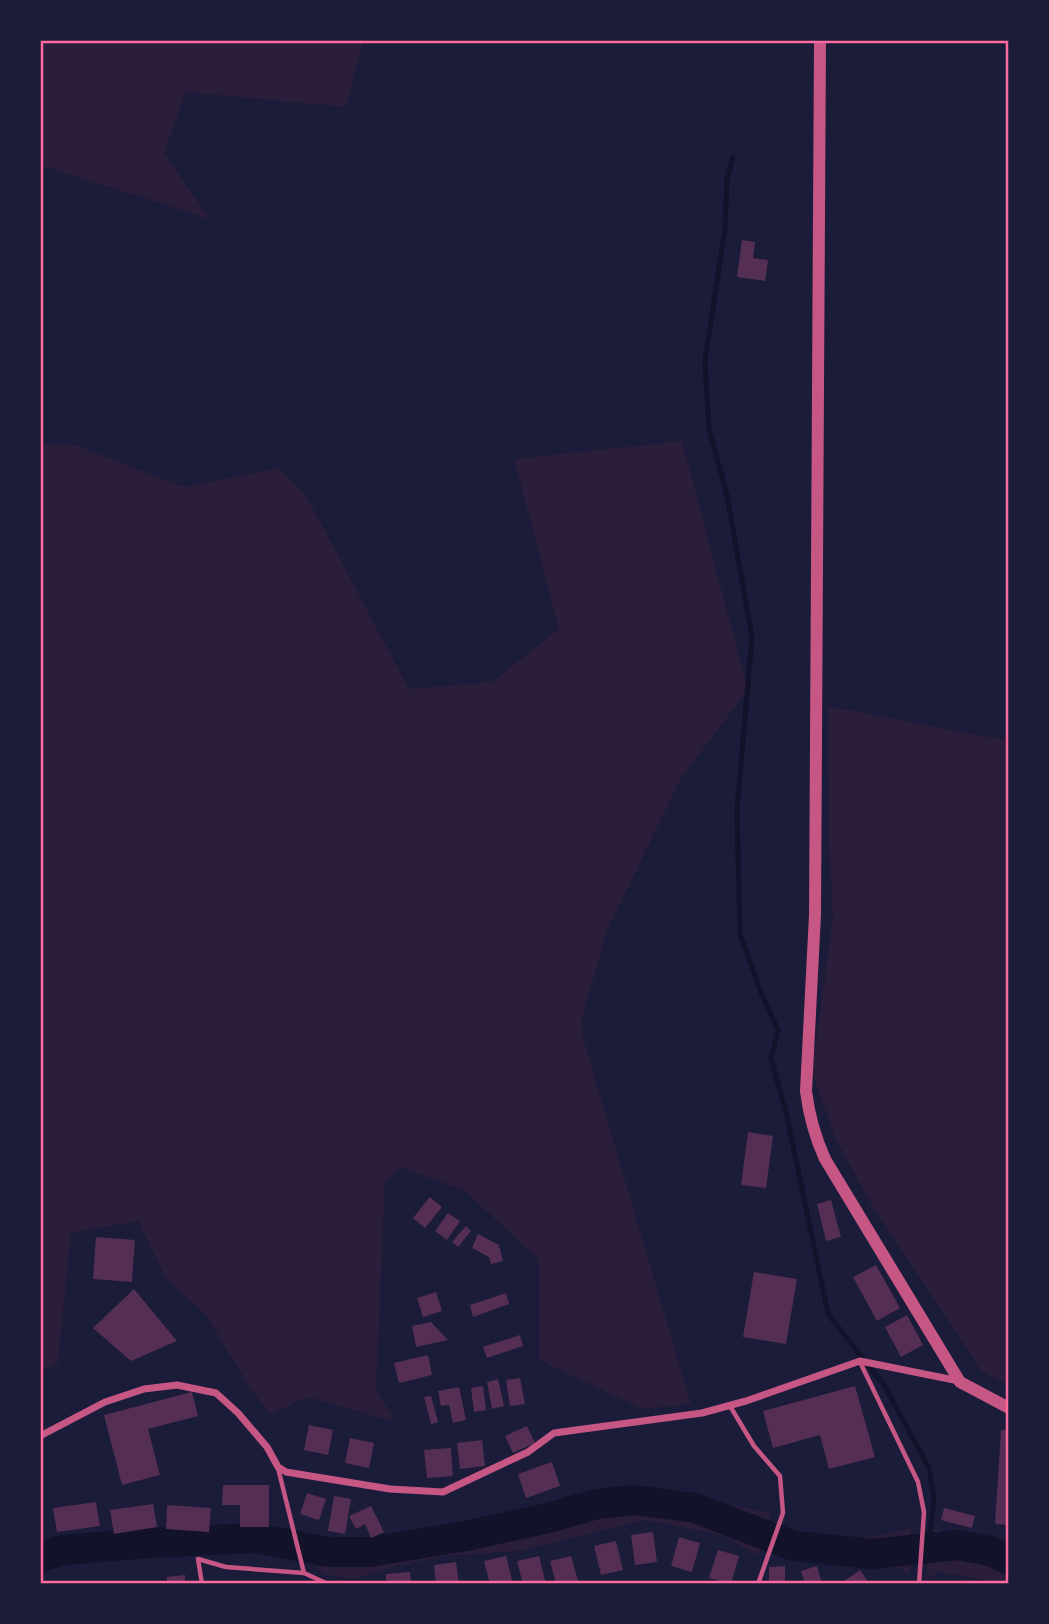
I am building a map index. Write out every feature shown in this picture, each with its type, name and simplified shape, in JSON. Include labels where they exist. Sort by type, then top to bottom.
[{"type":"street","points":[[820,40],[815,915],[806,1091],[811,1125],[825,1160],[960,1382]]},
{"type":"street","points":[[40,1436],[106,1402],[144,1389],[177,1385],[216,1392],[267,1447],[278,1467],[286,1472],[390,1489],[443,1492],[528,1452],[554,1433],[702,1413],[860,1361],[960,1382],[1009,1408]]},
{"type":"lane","points":[[860,1361],[918,1482],[924,1512],[919,1584]]},
{"type":"lane","points":[[730,1405],[754,1446],[780,1476],[783,1513],[758,1584]]},
{"type":"lane","points":[[278,1467],[304,1573]]},
{"type":"lane","points":[[202,1584],[198,1559],[226,1567],[304,1573],[328,1584]]},
{"type":"shaded area","points":[[40,40],[363,40],[346,107],[186,92],[164,153],[210,219],[40,165]]},
{"type":"shaded area","points":[[682,441],[748,690],[682,777],[608,928],[581,1021],[584,1041],[691,1404],[643,1409],[539,1360],[539,1260],[465,1191],[401,1167],[385,1183],[376,1388],[395,1422],[308,1397],[271,1414],[252,1391],[205,1314],[166,1278],[138,1221],[71,1233],[58,1363],[40,1371],[40,445],[75,445],[184,487],[278,468],[307,497],[409,689],[492,682],[559,629],[514,459]]},
{"type":"shaded area","points":[[828,706],[1009,741],[1009,1384],[982,1372],[873,1207],[835,1138],[812,1072],[833,918],[829,843]]},
{"type":"shaded area","points":[[639,1494],[693,1498],[771,1513],[764,1531],[698,1506],[632,1498],[595,1502],[548,1517],[465,1535],[370,1550],[327,1551],[310,1547],[307,1539],[326,1546],[384,1547],[475,1531],[551,1513],[575,1503]]},
{"type":"shaded area","points":[[636,1503],[693,1510],[765,1537],[759,1553],[755,1554],[722,1535],[645,1520],[518,1551],[446,1556],[400,1565],[353,1579],[324,1574],[317,1568],[313,1553],[330,1556],[377,1555],[549,1521],[597,1507]]},
{"type":"shaded area","points":[[911,1528],[911,1548],[827,1549],[782,1539],[787,1530],[807,1539],[844,1540]]},
{"type":"shaded area","points":[[933,1529],[992,1546],[1009,1555],[1009,1558],[971,1546],[931,1546]]},
{"type":"shaded area","points":[[280,1533],[274,1557],[245,1548],[214,1551],[207,1541],[220,1537]]},
{"type":"shaded area","points":[[156,1534],[215,1536],[208,1539],[63,1548],[40,1554],[40,1544],[88,1537]]},
{"type":"shaded area","points":[[206,1543],[208,1549],[214,1552],[97,1555],[40,1567],[40,1559],[64,1553]]},
{"type":"shaded area","points":[[781,1543],[794,1547],[873,1555],[910,1551],[909,1576],[901,1568],[879,1567],[848,1558],[793,1555],[778,1550]]},
{"type":"shaded area","points":[[929,1550],[986,1554],[1009,1565],[1009,1584],[938,1572],[926,1580]]},
{"type":"building","points":[[742,240],[755,242],[753,258],[768,260],[765,281],[737,277]]},
{"type":"building","points":[[748,1132],[773,1136],[766,1188],[741,1185]]},
{"type":"building","points":[[430,1197],[442,1207],[425,1228],[413,1218]]},
{"type":"building","points":[[831,1200],[841,1237],[826,1241],[817,1204]]},
{"type":"building","points":[[448,1213],[460,1221],[447,1240],[435,1231]]},
{"type":"building","points":[[466,1226],[471,1231],[458,1247],[452,1242]]},
{"type":"building","points":[[478,1234],[499,1245],[503,1261],[491,1264],[489,1257],[472,1248]]},
{"type":"building","points":[[96,1237],[135,1240],[132,1282],[93,1279]]},
{"type":"building","points":[[876,1265],[900,1308],[877,1321],[853,1277]]},
{"type":"building","points":[[754,1272],[797,1279],[786,1344],[743,1337]]},
{"type":"building","points":[[134,1289],[177,1341],[131,1361],[93,1328]]},
{"type":"building","points":[[436,1292],[442,1311],[423,1317],[417,1298]]},
{"type":"building","points":[[506,1293],[509,1304],[473,1317],[470,1305]]},
{"type":"building","points":[[907,1315],[923,1345],[901,1357],[885,1327]]},
{"type":"building","points":[[431,1322],[448,1340],[416,1347],[412,1326]]},
{"type":"building","points":[[520,1335],[523,1346],[487,1358],[483,1347]]},
{"type":"building","points":[[428,1355],[432,1375],[399,1383],[394,1363]]},
{"type":"building","points":[[520,1378],[525,1404],[510,1406],[506,1380]]},
{"type":"building","points":[[498,1379],[504,1406],[492,1409],[487,1382]]},
{"type":"building","points":[[483,1386],[486,1410],[474,1412],[471,1388]]},
{"type":"building","points":[[855,1386],[875,1457],[829,1469],[820,1435],[773,1448],[763,1411]]},
{"type":"building","points":[[459,1387],[466,1420],[453,1423],[449,1405],[441,1406],[438,1391]]},
{"type":"building","points":[[192,1392],[198,1416],[148,1429],[160,1475],[122,1485],[104,1415]]},
{"type":"building","points":[[431,1396],[438,1422],[431,1424],[424,1397]]},
{"type":"building","points":[[309,1425],[333,1430],[328,1455],[304,1450]]},
{"type":"building","points":[[527,1426],[535,1443],[513,1453],[505,1436]]},
{"type":"building","points":[[1001,1430],[1009,1430],[1009,1525],[995,1524]]},
{"type":"building","points":[[350,1438],[374,1443],[369,1468],[345,1463]]},
{"type":"building","points":[[482,1440],[485,1466],[460,1469],[457,1443]]},
{"type":"building","points":[[451,1448],[453,1476],[427,1478],[424,1450]]},
{"type":"building","points":[[552,1462],[560,1486],[526,1498],[518,1474]]},
{"type":"building","points":[[223,1485],[269,1485],[269,1527],[240,1527],[240,1505],[222,1505]]},
{"type":"building","points":[[307,1493],[326,1499],[319,1520],[300,1514]]},
{"type":"building","points":[[334,1496],[351,1499],[345,1534],[328,1531]]},
{"type":"building","points":[[96,1502],[100,1526],[57,1532],[53,1508]]},
{"type":"building","points":[[153,1504],[157,1527],[114,1534],[110,1510]]},
{"type":"building","points":[[167,1505],[211,1508],[209,1532],[166,1529]]},
{"type":"building","points":[[371,1506],[384,1532],[371,1538],[365,1524],[356,1529],[349,1516]]},
{"type":"building","points":[[944,1508],[975,1516],[972,1528],[941,1520]]},
{"type":"building","points":[[653,1532],[657,1562],[635,1565],[631,1535]]},
{"type":"building","points":[[679,1537],[700,1543],[692,1572],[671,1566]]},
{"type":"building","points":[[616,1541],[623,1570],[601,1575],[594,1546]]},
{"type":"building","points":[[718,1550],[739,1556],[731,1584],[709,1578]]},
{"type":"building","points":[[506,1556],[513,1584],[490,1584],[484,1561]]},
{"type":"building","points":[[539,1556],[546,1584],[523,1584],[517,1561]]},
{"type":"building","points":[[571,1556],[579,1584],[556,1584],[550,1561]]},
{"type":"building","points":[[456,1562],[459,1584],[436,1584],[434,1565]]},
{"type":"building","points":[[785,1566],[785,1584],[769,1584],[769,1567]]},
{"type":"building","points":[[817,1566],[822,1584],[805,1584],[801,1571]]},
{"type":"building","points":[[860,1570],[869,1583],[840,1584]]},
{"type":"building","points":[[410,1572],[411,1583],[386,1584],[386,1574]]},
{"type":"building","points":[[185,1575],[185,1584],[167,1584],[167,1577]]},
{"type":"waterway","points":[[733,157],[727,179],[725,228],[705,361],[709,429],[727,495],[752,637],[737,810],[740,934],[778,1030],[771,1059],[786,1112],[828,1314],[884,1385],[929,1468],[934,1499],[928,1548]]},
{"type":"waterway","points":[[40,1557],[64,1550],[256,1538],[328,1552],[370,1552],[466,1536],[597,1504],[634,1500],[695,1508],[794,1546],[873,1554],[958,1545],[990,1551],[1009,1560]]}]
